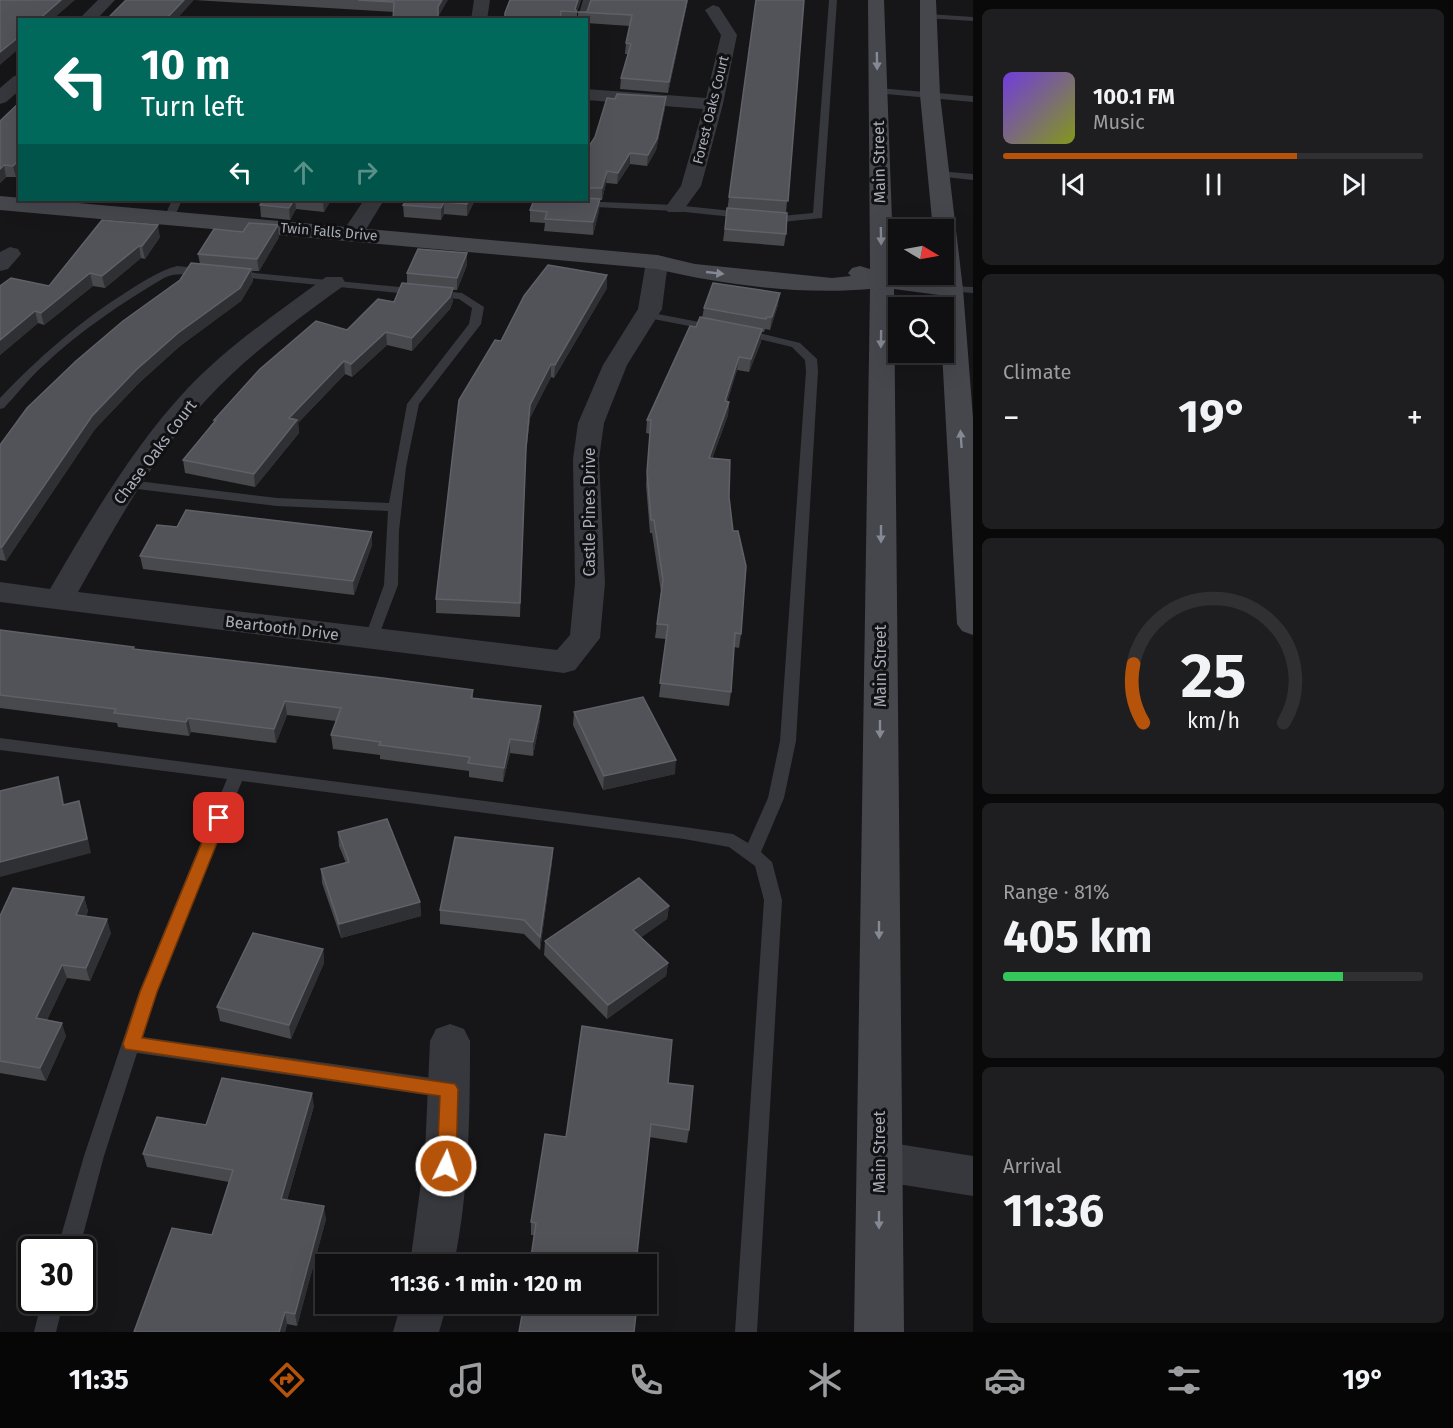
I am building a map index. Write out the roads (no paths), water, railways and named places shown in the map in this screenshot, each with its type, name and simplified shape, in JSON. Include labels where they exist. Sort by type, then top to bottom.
[{"type":"main road","name":"Main Street","points":[[876,0],[882,281],[879,1332]]},
{"type":"main road","points":[[928,8],[930,95],[939,174],[962,290],[973,624]]},
{"type":"main road","name":"Twin Falls Drive","points":[[0,202],[173,209],[352,234],[657,262],[695,271],[832,285],[882,281],[962,290]]},
{"type":"street","points":[[88,18],[107,0]]},
{"type":"street","points":[[479,18],[482,0]]},
{"type":"street","name":"Forest Oaks Court","points":[[675,208],[692,186],[714,104],[729,35],[713,10]]},
{"type":"street","points":[[0,98],[18,82]]},
{"type":"street","points":[[588,94],[714,104]]},
{"type":"street","points":[[352,234],[373,201]]},
{"type":"street","name":"Castle Pines Drive","points":[[564,662],[585,638],[590,583],[586,459],[591,423],[615,365],[647,315],[657,262]]},
{"type":"street","name":"Chase Oaks Court","points":[[59,599],[129,484],[181,411],[255,342],[334,282]]},
{"type":"street","name":"Beartooth Drive","points":[[0,592],[371,640],[564,662]]},
{"type":"street","points":[[434,1254],[440,1226],[448,1145],[450,1041]]},
{"type":"street","points":[[879,1161],[973,1176]]},
{"type":"street","points":[[416,1332],[421,1314]]},
{"type":"lane","points":[[582,18],[587,0]]},
{"type":"lane","points":[[564,204],[675,208],[781,219],[818,216],[833,0]]},
{"type":"lane","points":[[928,8],[973,19]]},
{"type":"lane","points":[[878,91],[973,99]]},
{"type":"lane","points":[[939,174],[973,177]]},
{"type":"lane","points":[[0,405],[41,361],[106,310],[164,274],[177,269],[334,282],[462,296],[478,307],[476,324],[413,404],[400,467],[395,507],[391,585],[371,640]]},
{"type":"lane","points":[[647,315],[785,341],[801,349],[811,359],[788,741],[776,798],[752,854]]},
{"type":"lane","points":[[129,484],[277,502],[395,507]]},
{"type":"lane","points":[[0,744],[684,832],[733,841],[763,862],[773,900],[746,1332]]},
{"type":"lane","points":[[72,1236],[94,1156],[148,992],[237,774]]},
{"type":"lane","points":[[131,1044],[449,1089]]},
{"type":"lane","points":[[45,1332],[50,1314]]}]
